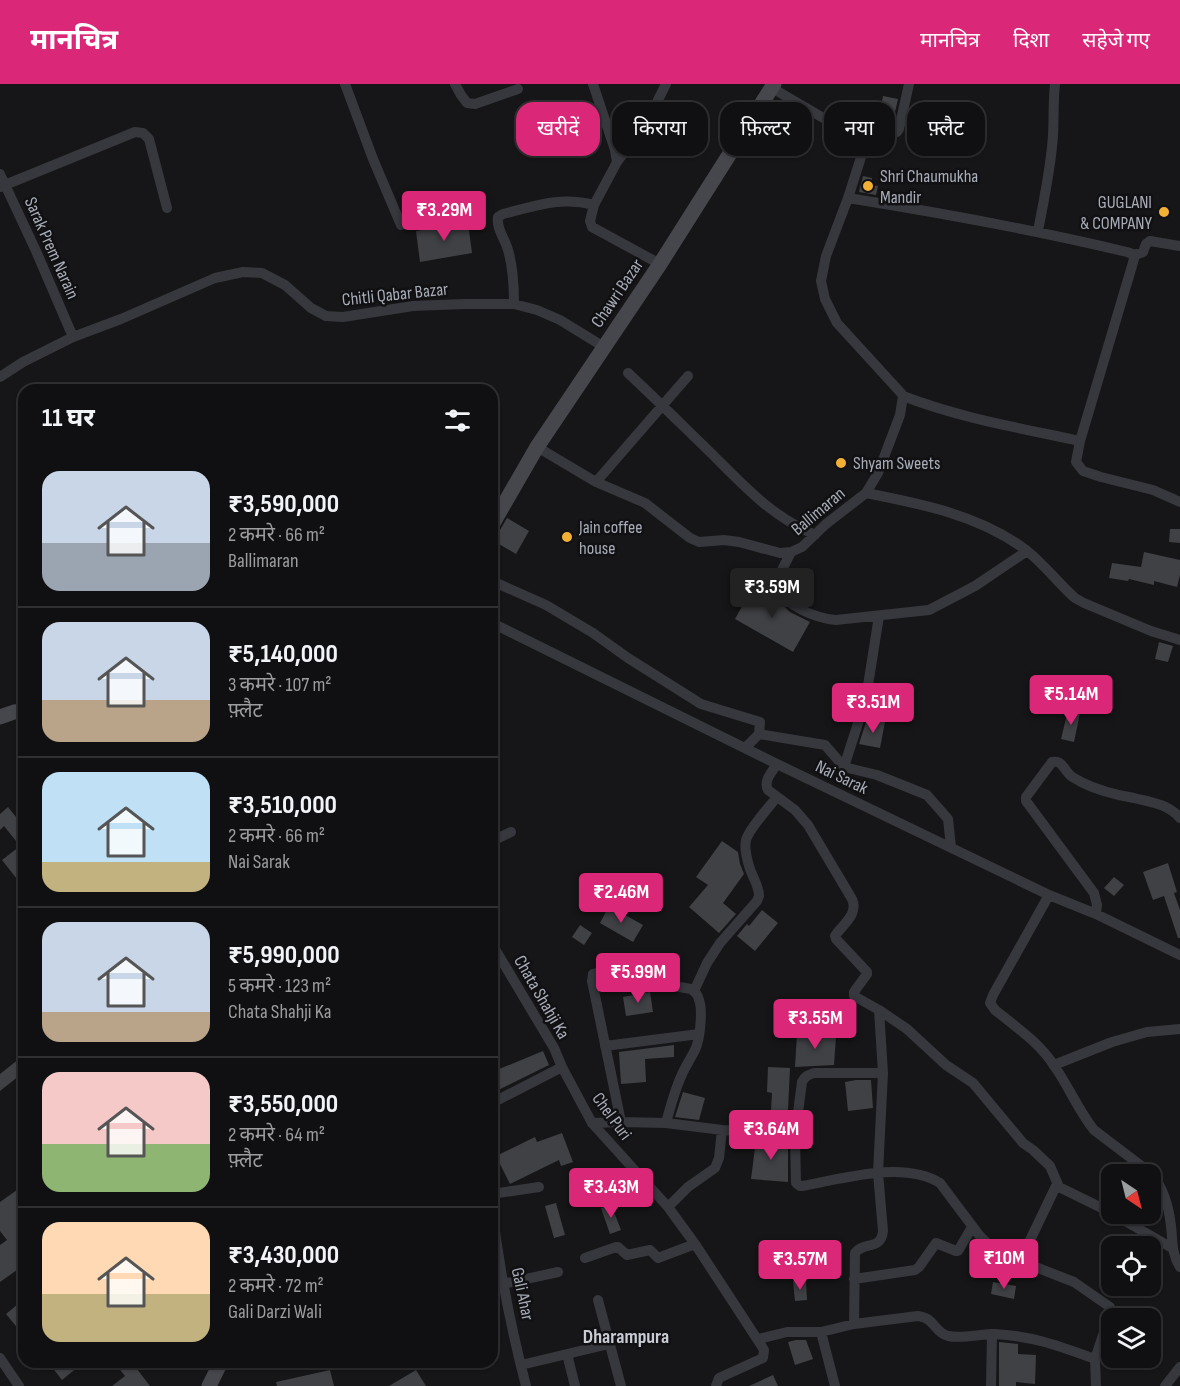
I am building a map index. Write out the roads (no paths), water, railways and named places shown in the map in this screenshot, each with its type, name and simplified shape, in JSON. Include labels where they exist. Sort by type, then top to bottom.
[{"type":"street","points":[[345,84],[401,225]]},
{"type":"street","points":[[455,84],[467,103],[475,104],[518,89]]},
{"type":"street","points":[[593,84],[617,162]]},
{"type":"street","points":[[660,264],[592,227],[590,221],[594,205],[617,162],[650,116],[666,84]]},
{"type":"street","points":[[895,132],[899,129],[909,84]]},
{"type":"street","points":[[1038,231],[1049,171],[1055,84]]},
{"type":"street","points":[[773,86],[824,117]]},
{"type":"street","name":"Chawri Bazar","points":[[498,515],[537,447],[660,264],[773,86]]},
{"type":"street","points":[[3,186],[135,132],[143,133],[149,139],[167,208]]},
{"type":"street","points":[[861,156],[826,256],[821,281],[825,299],[837,322],[903,396],[961,415],[1080,441]]},
{"type":"street","name":"Sarak Prem Narain","points":[[0,174],[3,186],[36,251],[73,337]]},
{"type":"street","points":[[848,198],[1038,231],[1135,255],[1143,252],[1150,241],[1180,246]]},
{"type":"street","points":[[514,304],[508,250],[496,223],[498,217],[560,201],[579,201],[594,205]]},
{"type":"street","points":[[1135,255],[1080,441],[1076,462],[1083,471],[1153,490],[1180,502]]},
{"type":"street","name":"Chitli Qabar Bazar","points":[[0,377],[23,362],[73,337],[215,278],[243,272],[262,273],[285,285],[311,308],[326,316],[344,317],[414,306],[514,304],[537,310],[560,320],[604,347]]},
{"type":"street","points":[[628,373],[771,510],[796,527],[815,535]]},
{"type":"street","points":[[596,482],[688,376]]},
{"type":"street","points":[[866,493],[878,473],[900,415],[903,396]]},
{"type":"street","name":"Ballimaran","points":[[537,447],[596,482],[645,503],[690,538],[699,542],[724,540],[780,553],[791,552],[802,548],[826,524],[866,493],[923,504],[967,518],[1000,532],[1028,551],[1075,598],[1084,603],[1151,632],[1180,640]]},
{"type":"street","points":[[791,552],[777,580],[776,587],[780,594],[787,601],[822,619],[836,620],[929,610],[975,586],[1028,551]]},
{"type":"street","points":[[498,583],[546,605],[593,633],[701,704],[760,722],[759,734],[745,748]]},
{"type":"street","points":[[844,767],[866,698],[879,616]]},
{"type":"street","name":"Nai Sarak","points":[[498,626],[951,848],[1180,955]]},
{"type":"street","points":[[759,734],[825,745],[844,767],[877,776],[927,795],[948,819],[951,848]]},
{"type":"street","points":[[1096,914],[1097,904],[1094,893],[1026,801],[1026,796],[1052,762],[1059,762],[1070,776],[1090,786],[1109,793],[1157,803],[1176,813],[1180,818]]},
{"type":"street","points":[[777,764],[765,784],[768,790],[795,810],[808,825],[852,899],[855,908],[835,936],[867,972],[854,992],[854,996],[907,1029],[946,1065],[973,1083],[1023,1143],[1050,1166],[1059,1187],[1101,1208]]},
{"type":"street","points":[[694,991],[707,963],[720,943],[759,896],[757,885],[750,871],[745,842],[748,834],[777,797]]},
{"type":"street","points":[[498,838],[511,832]]},
{"type":"street","points":[[1049,895],[990,1003],[994,1010],[1033,1041],[1054,1065],[1094,1130],[1152,1174],[1159,1182],[1169,1212],[1172,1248],[1180,1267]]},
{"type":"street","name":"Chata Shahji Ka","points":[[498,955],[554,1048],[562,1067]]},
{"type":"street","points":[[621,1122],[592,981],[593,974],[600,973],[694,991],[699,998],[699,1034],[694,1051],[685,1066],[673,1097],[666,1123]]},
{"type":"street","points":[[854,1324],[854,1256],[856,1250],[880,1241],[883,1231],[878,1173],[883,1073],[879,1010]]},
{"type":"street","points":[[1054,1065],[1112,1042],[1147,1032],[1180,1029]]},
{"type":"street","points":[[605,1046],[699,1034]]},
{"type":"street","points":[[498,1100],[562,1067]]},
{"type":"street","name":"Chel Puri","points":[[562,1067],[592,1123],[668,1207],[764,1350],[764,1356],[755,1363],[719,1378],[716,1386]]},
{"type":"street","points":[[883,1073],[814,1073],[807,1075],[802,1082],[795,1135],[796,1183],[800,1186],[878,1173],[921,1175],[940,1183],[972,1227],[999,1255],[1074,1282],[1110,1307],[1110,1314],[1095,1359],[1096,1386]]},
{"type":"street","points":[[592,1123],[666,1123],[795,1135]]},
{"type":"street","points":[[668,1207],[682,1191],[715,1168],[719,1158],[722,1130]]},
{"type":"street","points":[[1020,1261],[1057,1184]]},
{"type":"street","points":[[498,1193],[539,1187]]},
{"type":"street","points":[[1131,1224],[1172,1248]]},
{"type":"street","points":[[854,1279],[915,1270],[936,1243],[958,1251],[972,1227]]},
{"type":"street","points":[[585,1258],[616,1247],[627,1255],[650,1250],[658,1258],[695,1244]]},
{"type":"street","name":"Gali Ahar","points":[[498,1262],[526,1386]]},
{"type":"street","points":[[503,1284],[558,1272]]},
{"type":"street","points":[[598,1300],[621,1386]]},
{"type":"street","points":[[758,1339],[787,1332],[821,1332],[854,1324],[918,1316],[929,1319],[944,1335],[952,1337],[992,1334],[1022,1336],[1095,1359]]},
{"type":"street","points":[[821,1332],[835,1386]]},
{"type":"street","points":[[991,1386],[992,1334]]},
{"type":"street","points":[[520,1365],[609,1344]]},
{"type":"street","points":[[567,1354],[576,1386]]},
{"type":"street","points":[[0,1358],[19,1386]]},
{"type":"street","points":[[1165,1386],[1180,1367]]},
{"type":"street","points":[[209,1386],[218,1368]]},
{"type":"place","name":"Shri Chaumukha Mandir","points":[[868,186]]},
{"type":"place","name":"GUGLANI & COMPANY","points":[[1164,212]]},
{"type":"place","name":"Shyam Sweets","points":[[841,463]]},
{"type":"place","name":"Jain coffee house","points":[[567,537]]},
{"type":"district","name":"Dharampura","points":[[626,1336]]}]
